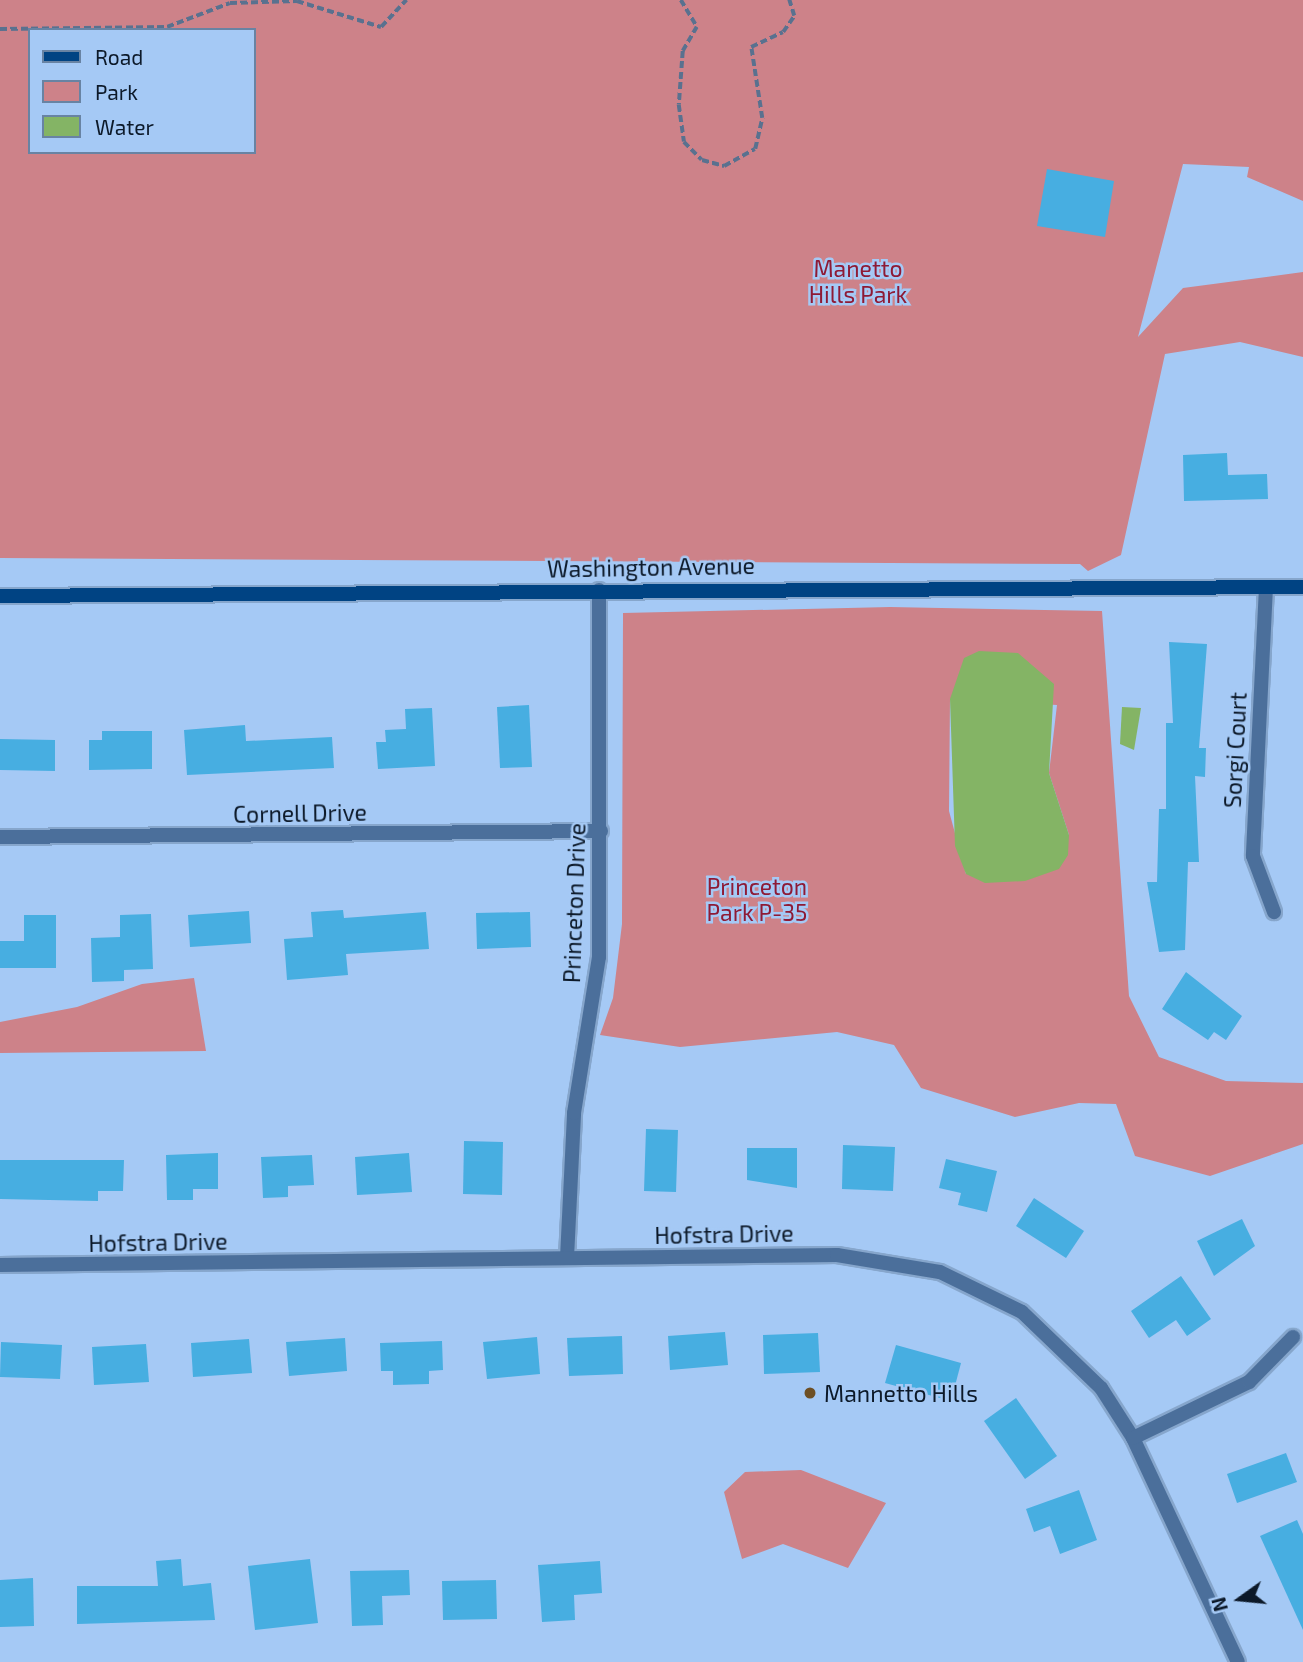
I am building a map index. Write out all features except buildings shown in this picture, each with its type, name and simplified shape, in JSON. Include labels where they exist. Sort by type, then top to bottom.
[{"type":"main road","name":"Washington Avenue","points":[[0,596],[1303,587]]},
{"type":"street","name":"Sorgi Court","points":[[1266,587],[1253,856],[1274,912]]},
{"type":"street","name":"Princeton Drive","points":[[567,1258],[574,1113],[599,957],[599,590]]},
{"type":"street","name":"Cornell Drive","points":[[0,837],[601,831]]},
{"type":"street","name":"Hofstra Drive","points":[[0,1265],[837,1255],[940,1272],[999,1299],[1051,1335],[1101,1388],[1133,1437],[1238,1662]]},
{"type":"street","points":[[1133,1437],[1250,1382],[1293,1337]]},
{"type":"path","points":[[84,28],[167,27],[230,3],[297,1],[381,27],[405,0]]},
{"type":"path","points":[[681,0],[697,27],[683,51],[684,142],[702,160],[724,166],[755,149],[762,118],[751,47],[783,32],[794,16],[789,0]]},
{"type":"path","points":[[0,29],[28,29]]},
{"type":"green space","name":"Manetto Hills Park","points":[[0,0],[1303,0],[1303,201],[1247,177],[1249,167],[1183,164],[1138,337],[1183,288],[1303,272],[1303,357],[1240,342],[1165,354],[1121,555],[1088,571],[1080,564],[0,558]]},
{"type":"green space","name":"Princeton Park P-35","points":[[890,607],[1102,611],[1129,996],[1159,1057],[1226,1081],[1303,1083],[1303,1144],[1210,1176],[1135,1156],[1116,1104],[1079,1103],[1015,1117],[921,1088],[894,1045],[837,1032],[680,1047],[600,1035],[613,998],[622,924],[623,613]],"holes":[[[950,699],[1057,705],[1049,773],[1069,835],[966,874],[949,811]]]},
{"type":"green space","points":[[194,978],[206,1051],[0,1053],[0,1022],[77,1007],[142,984]]},
{"type":"green space","points":[[801,1470],[886,1503],[848,1568],[783,1544],[742,1559],[724,1492],[745,1472]]},
{"type":"water","points":[[979,651],[1018,653],[1054,684],[1049,773],[1069,835],[1068,855],[1059,869],[1025,881],[985,883],[966,874],[955,846],[950,699],[964,658]]},
{"type":"water","points":[[1122,707],[1141,708],[1134,750],[1120,744]]},
{"type":"place","name":"Mannetto Hills","points":[[810,1393]]}]
